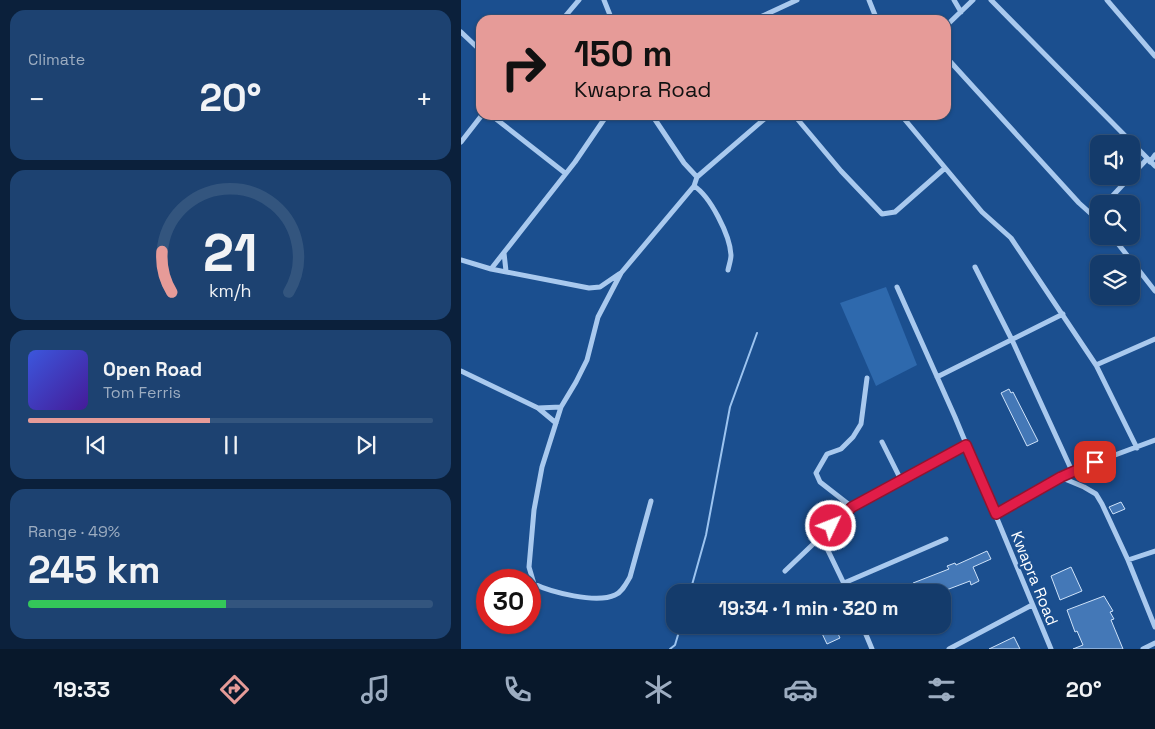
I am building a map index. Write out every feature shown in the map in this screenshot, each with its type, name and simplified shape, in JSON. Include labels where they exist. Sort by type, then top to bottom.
[{"type":"street","points":[[566,15],[579,0]]},
{"type":"street","points":[[604,0],[610,15]]},
{"type":"street","points":[[765,15],[797,0]]},
{"type":"street","points":[[869,0],[875,15]]},
{"type":"street","points":[[954,0],[961,12]]},
{"type":"street","points":[[951,21],[973,0]]},
{"type":"street","points":[[991,0],[1155,166]]},
{"type":"street","points":[[1107,0],[1155,56]]},
{"type":"street","points":[[461,32],[476,46]]},
{"type":"street","points":[[951,62],[1079,203],[1090,212]]},
{"type":"street","points":[[461,142],[479,120]]},
{"type":"street","points":[[497,120],[565,173]]},
{"type":"street","points":[[491,269],[603,120]]},
{"type":"street","points":[[655,120],[684,163],[697,177]]},
{"type":"street","points":[[651,501],[630,577],[624,588],[614,596],[597,598],[562,594],[534,584],[529,567],[534,510],[542,467],[561,407],[577,382],[587,360],[599,317],[621,273],[694,186],[697,177],[763,120]]},
{"type":"street","points":[[798,120],[841,171],[882,214],[895,212],[945,168]]},
{"type":"street","points":[[905,120],[982,212],[1011,238],[1096,365],[1137,448]]},
{"type":"street","points":[[1140,168],[1155,155]]},
{"type":"street","points":[[1113,195],[1123,185]]},
{"type":"street","points":[[694,186],[708,198],[723,230],[731,252],[728,270]]},
{"type":"street","points":[[1119,245],[1155,291]]},
{"type":"street","points":[[504,253],[506,271]]},
{"type":"street","points":[[461,268],[462,260],[491,269],[589,288],[600,288],[621,273]]},
{"type":"street","points":[[975,267],[1071,471]]},
{"type":"street","name":"Kwapra Road","points":[[897,287],[996,514],[1051,649]]},
{"type":"street","points":[[937,377],[1063,314]]},
{"type":"street","points":[[1096,365],[1155,339]]},
{"type":"street","points":[[461,371],[538,408],[556,423]]},
{"type":"street","points":[[852,507],[820,482],[816,473],[827,454],[841,449],[853,437],[861,424],[867,378]]},
{"type":"street","points":[[538,408],[561,407]]},
{"type":"street","points":[[996,514],[1071,471],[1155,440]]},
{"type":"street","points":[[882,442],[901,480]]},
{"type":"street","points":[[785,570],[852,507],[966,445]]},
{"type":"street","points":[[1061,477],[1096,494],[1128,560],[1155,627]]},
{"type":"street","points":[[821,536],[844,583],[946,539]]},
{"type":"street","points":[[1128,560],[1155,550]]},
{"type":"street","points":[[949,649],[1032,605]]},
{"type":"street","points":[[866,634],[872,649]]},
{"type":"street","points":[[1143,649],[1155,644]]},
{"type":"shaded area","points":[[886,287],[917,365],[876,386],[840,303]]},
{"type":"building","points":[[1009,389],[1011,393],[1013,392],[1038,441],[1027,446],[1001,393]]},
{"type":"building","points":[[1121,502],[1125,509],[1113,514],[1109,507]]},
{"type":"building","points":[[987,551],[991,559],[973,567],[979,581],[971,585],[970,581],[951,588],[951,584],[913,584],[949,569],[947,566],[955,563],[956,565]]},
{"type":"building","points":[[1071,567],[1082,591],[1060,600],[1051,576]]},
{"type":"building","points":[[1104,596],[1113,611],[1110,612],[1114,619],[1111,620],[1123,649],[1073,649],[1083,645],[1077,631],[1075,632],[1067,610]]},
{"type":"building","points":[[822,634],[838,634],[840,638],[827,644]]},
{"type":"building","points":[[1014,637],[1020,649],[989,649]]},
{"type":"waterway","points":[[692,584],[706,535],[730,407],[757,333]]},
{"type":"waterway","points":[[670,649],[675,645],[678,634]]},
{"type":"route","points":[[831,526],[852,507],[966,445],[996,514],[1071,471],[1095,462]]}]
